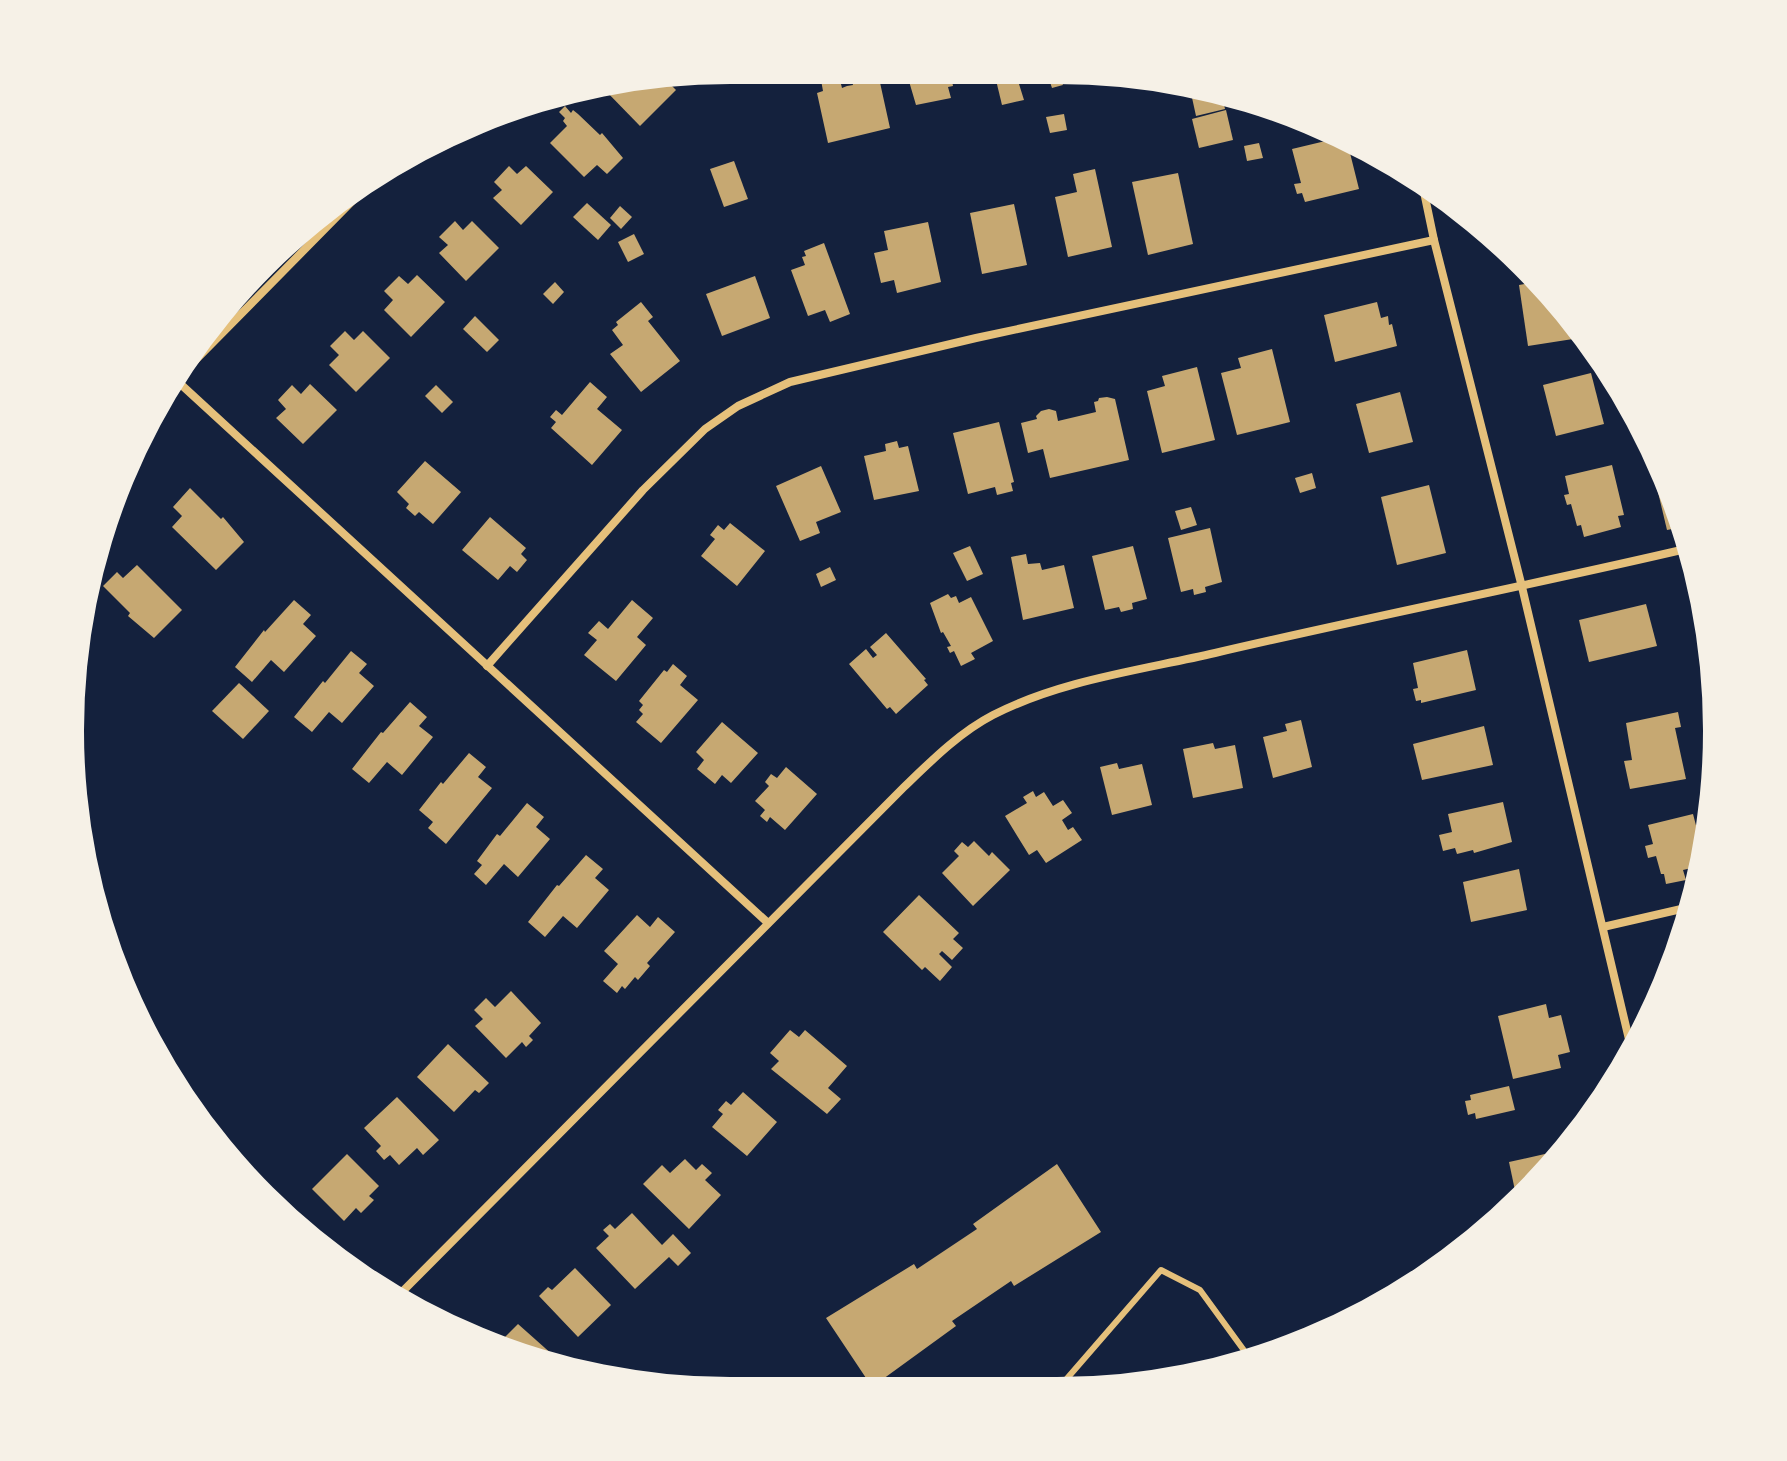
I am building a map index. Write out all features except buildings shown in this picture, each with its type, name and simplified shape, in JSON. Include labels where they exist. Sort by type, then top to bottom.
[{"type":"street","points":[[1426,200],[1522,587],[1627,1032]]},
{"type":"street","points":[[220,335],[330,224]]},
{"type":"street","points":[[487,666],[643,490],[705,429],[738,406],[790,382],[976,338],[1434,240]]},
{"type":"street","points":[[183,387],[768,923]]},
{"type":"street","points":[[405,1289],[904,787],[951,744],[993,715],[1057,689],[1677,551]]},
{"type":"street","points":[[1603,927],[1677,910]]},
{"type":"lane","points":[[1069,1377],[1161,1270],[1200,1290],[1243,1349]]}]
